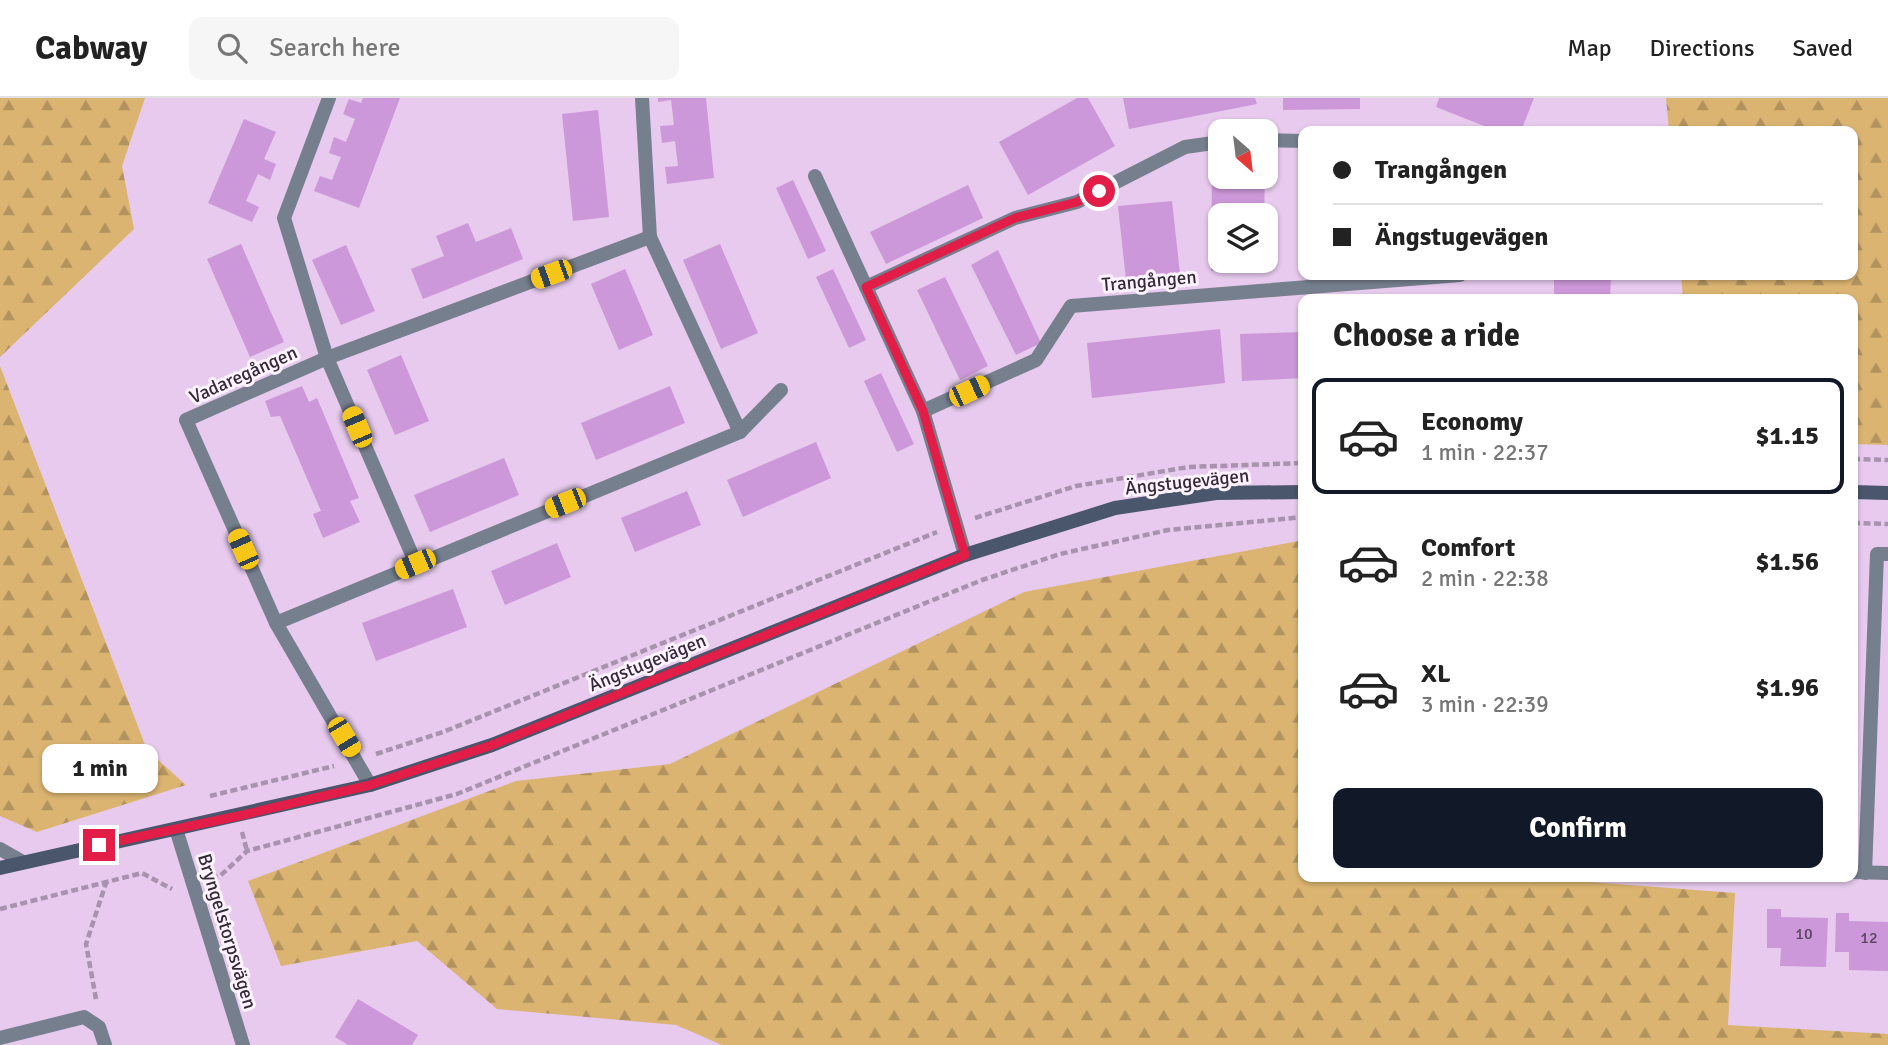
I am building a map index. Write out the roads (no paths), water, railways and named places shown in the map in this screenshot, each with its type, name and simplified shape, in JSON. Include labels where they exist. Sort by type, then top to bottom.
[{"type":"street","name":"Vadaregången","points":[[329,98],[284,218],[327,358],[415,564]]},
{"type":"street","points":[[642,98],[650,237],[740,432]]},
{"type":"street","points":[[1278,140],[1298,141]]},
{"type":"street","points":[[866,287],[1015,218],[1077,202],[1185,147],[1208,144]]},
{"type":"street","points":[[815,176],[923,411],[965,555]]},
{"type":"street","name":"Vadaregången","points":[[370,785],[358,760],[276,623],[186,420],[327,358],[650,237]]},
{"type":"street","name":"Trangången","points":[[923,411],[1037,360],[1071,306],[1397,280]]},
{"type":"street","points":[[276,623],[740,432],[781,390]]},
{"type":"street","name":"Ängstugevägen","points":[[0,868],[370,785],[492,745],[965,555],[1115,508],[1216,494],[1298,492]]},
{"type":"street","points":[[1858,492],[1888,493]]},
{"type":"street","points":[[1888,554],[1877,554],[1859,873],[1888,873]]},
{"type":"street","name":"Bryngelstorpsvägen","points":[[176,829],[243,1045]]},
{"type":"street","points":[[0,849],[23,862]]},
{"type":"street","points":[[0,1038],[84,1017],[99,1027],[105,1045]]}]
